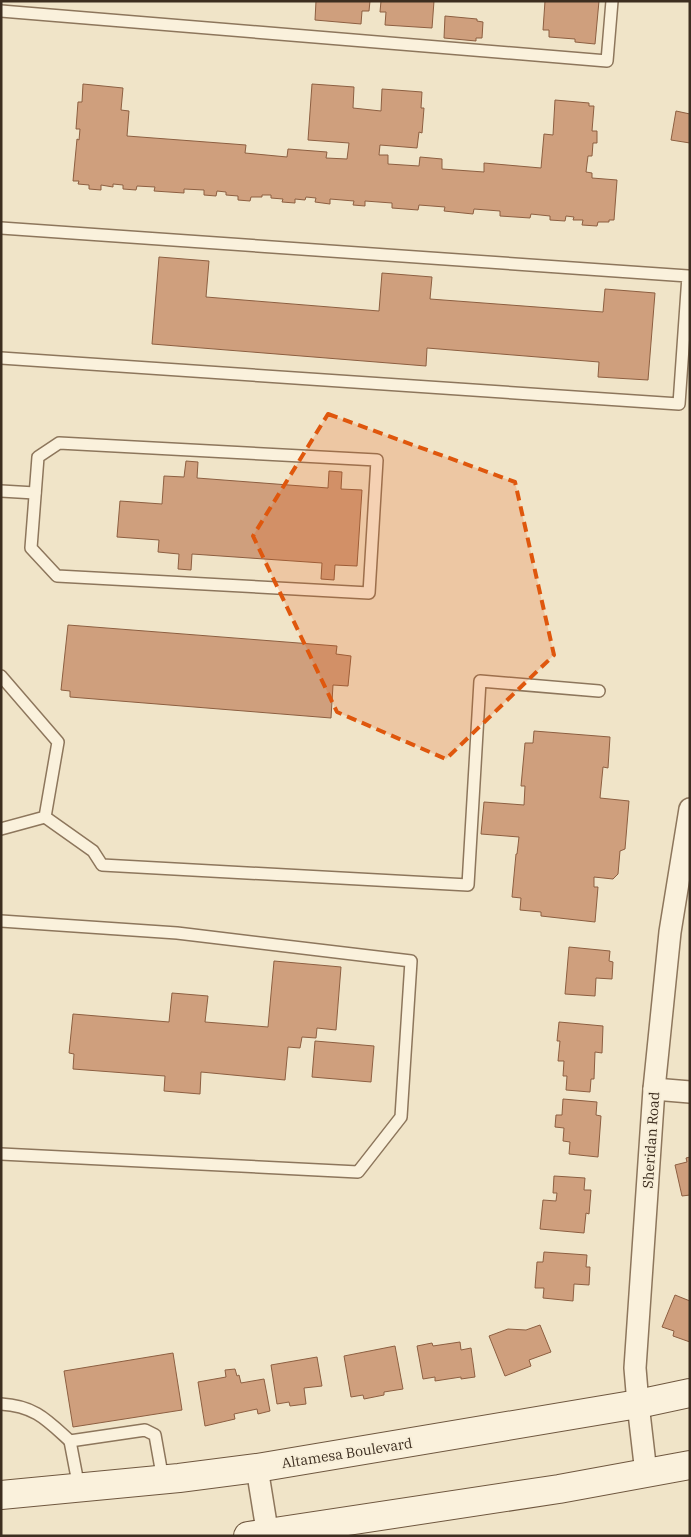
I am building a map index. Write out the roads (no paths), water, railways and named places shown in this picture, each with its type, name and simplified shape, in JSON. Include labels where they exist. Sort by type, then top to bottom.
[{"type":"main road","name":"Altamesa Boulevard","points":[[9,1491],[79,1488],[257,1468],[638,1404],[690,1393]]},
{"type":"main road","points":[[261,1535],[559,1490],[690,1465]]},
{"type":"street","name":"Sheridan Road","points":[[646,1473],[635,1368],[654,1089],[670,932],[690,809]]},
{"type":"street","points":[[654,1089],[690,1092]]},
{"type":"street","points":[[257,1468],[261,1535]]},
{"type":"lane","points":[[1,11],[607,61],[612,1]]},
{"type":"lane","points":[[1,228],[688,276],[679,404],[1,358]]},
{"type":"lane","points":[[59,443],[377,460],[370,593],[57,576],[31,548],[35,493],[38,457],[59,443]]},
{"type":"lane","points":[[1,491],[35,493]]},
{"type":"lane","points":[[1,676],[58,742],[45,817]]},
{"type":"lane","points":[[45,817],[93,851],[102,865],[468,886],[480,681],[599,690]]},
{"type":"lane","points":[[1,829],[45,817]]},
{"type":"lane","points":[[1,921],[176,933],[411,961],[401,1118],[358,1172],[1,1154]]},
{"type":"lane","points":[[1,1404],[13,1405],[34,1411],[53,1425],[70,1442],[79,1488]]},
{"type":"lane","points":[[70,1442],[145,1430],[155,1435],[163,1480]]}]
